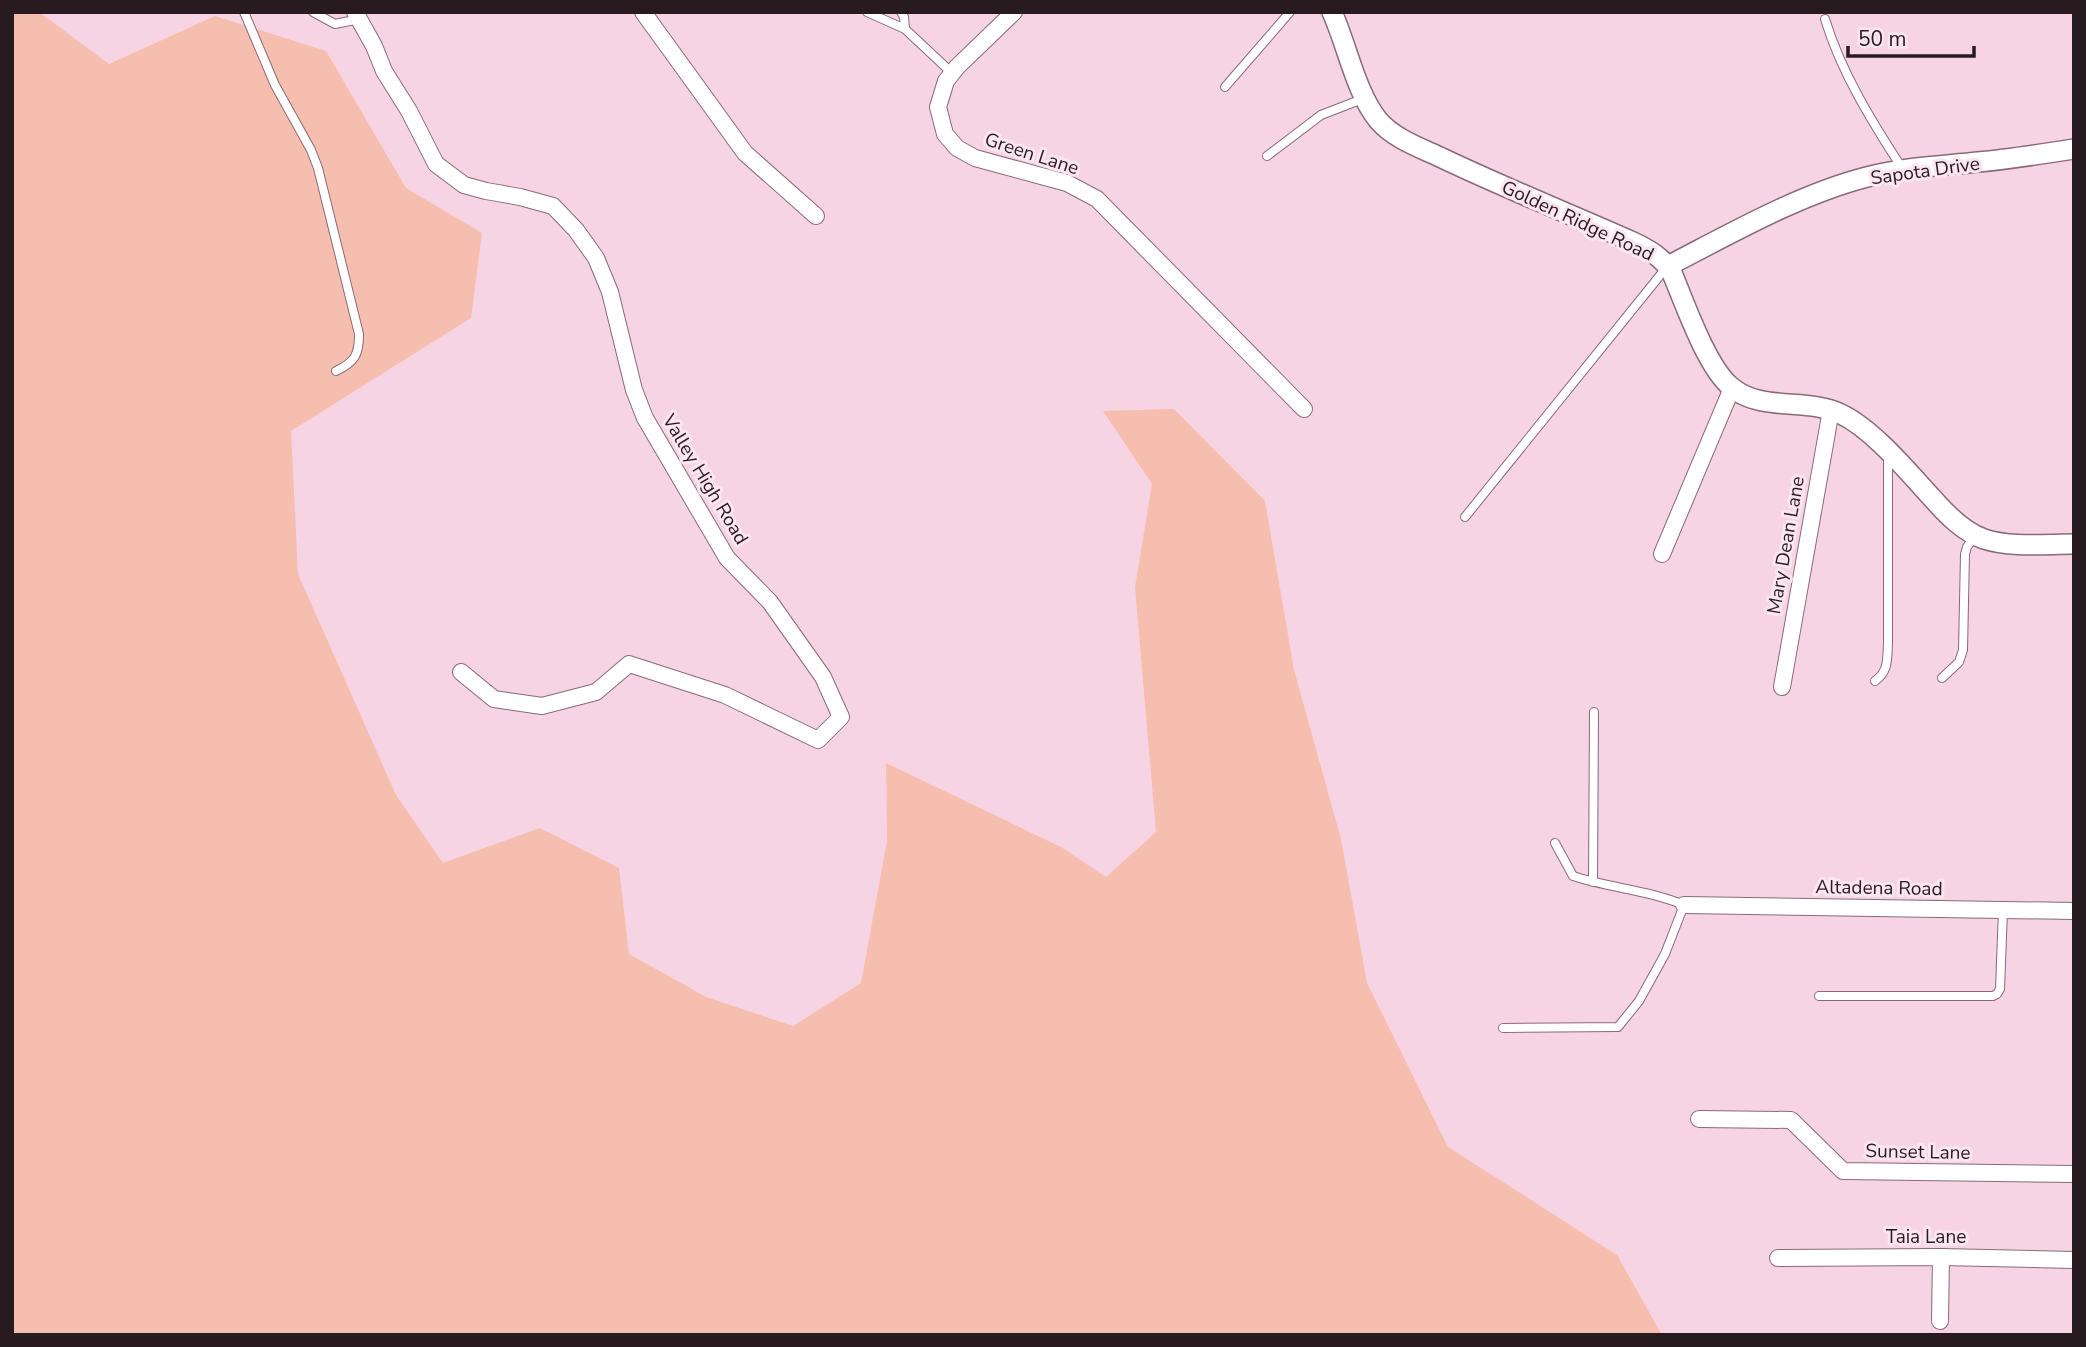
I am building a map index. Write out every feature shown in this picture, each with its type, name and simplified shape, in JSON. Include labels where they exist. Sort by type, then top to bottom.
[{"type":"street","points":[[643,12],[745,153],[816,216]]},
{"type":"street","name":"Green Lane","points":[[1014,12],[946,81],[938,107],[945,134],[957,148],[975,158],[1067,183],[1097,199],[1304,409]]},
{"type":"street","name":"Golden Ridge Road","points":[[1332,12],[1365,98],[1380,122],[1401,138],[1483,178],[1646,248],[1663,260],[1716,369],[1732,388]]},
{"type":"street","name":"Valley High Road","points":[[357,16],[374,46],[384,72],[409,111],[436,164],[464,185],[553,206],[576,230],[596,258],[610,292],[634,390],[645,418],[727,558],[770,602],[823,677],[841,717],[818,740],[725,695],[629,664],[596,692],[542,706],[494,699],[461,672]]},
{"type":"street","name":"Sapota Drive","points":[[1668,266],[1800,202],[1847,183],[1903,169],[2074,149]]},
{"type":"street","points":[[1662,554],[1732,388],[1754,399],[1831,410],[1856,422],[1945,512],[1975,535],[1996,542],[2074,544]]},
{"type":"street","name":"Mary Dean Lane","points":[[1782,688],[1831,410]]},
{"type":"street","name":"Altadena Road","points":[[1684,905],[2074,911]]},
{"type":"street","name":"Sunset Lane","points":[[1699,1119],[1791,1120],[1843,1171],[2074,1174]]},
{"type":"street","points":[[1940,1321],[1941,1256]]},
{"type":"street","name":"Taia Lane","points":[[1778,1258],[1941,1256],[2074,1259]]},
{"type":"lane","points":[[244,12],[275,85],[318,168],[359,334],[359,351],[348,365],[336,371]]},
{"type":"lane","points":[[313,12],[335,24],[357,16]]},
{"type":"lane","points":[[867,12],[905,29],[952,73]]},
{"type":"lane","points":[[901,12],[905,29]]},
{"type":"lane","points":[[1225,87],[1290,12]]},
{"type":"lane","points":[[1825,19],[1839,59],[1903,169]]},
{"type":"lane","points":[[1267,156],[1321,115],[1365,98]]},
{"type":"lane","points":[[1465,517],[1668,266]]},
{"type":"lane","points":[[1875,681],[1884,675],[1887,667],[1888,452]]},
{"type":"lane","points":[[1942,678],[1959,662],[1963,650],[1965,554],[1975,535]]},
{"type":"lane","points":[[1593,882],[1594,712]]},
{"type":"lane","points":[[1503,1028],[1618,1027],[1639,1001],[1665,954],[1684,905],[1654,894],[1573,876],[1555,843]]},
{"type":"lane","points":[[1819,996],[1997,995],[2000,989],[2003,910]]},
{"type":"shaded area","points":[[12,12],[39,12],[109,64],[215,16],[326,51],[406,188],[482,233],[471,318],[291,431],[298,574],[396,795],[443,863],[540,828],[619,868],[629,954],[706,997],[793,1026],[861,983],[887,841],[886,763],[1061,847],[1106,877],[1156,832],[1135,587],[1152,484],[1103,411],[1174,409],[1265,501],[1294,670],[1341,839],[1367,983],[1448,1147],[1617,1255],[1662,1335],[12,1335]]}]
